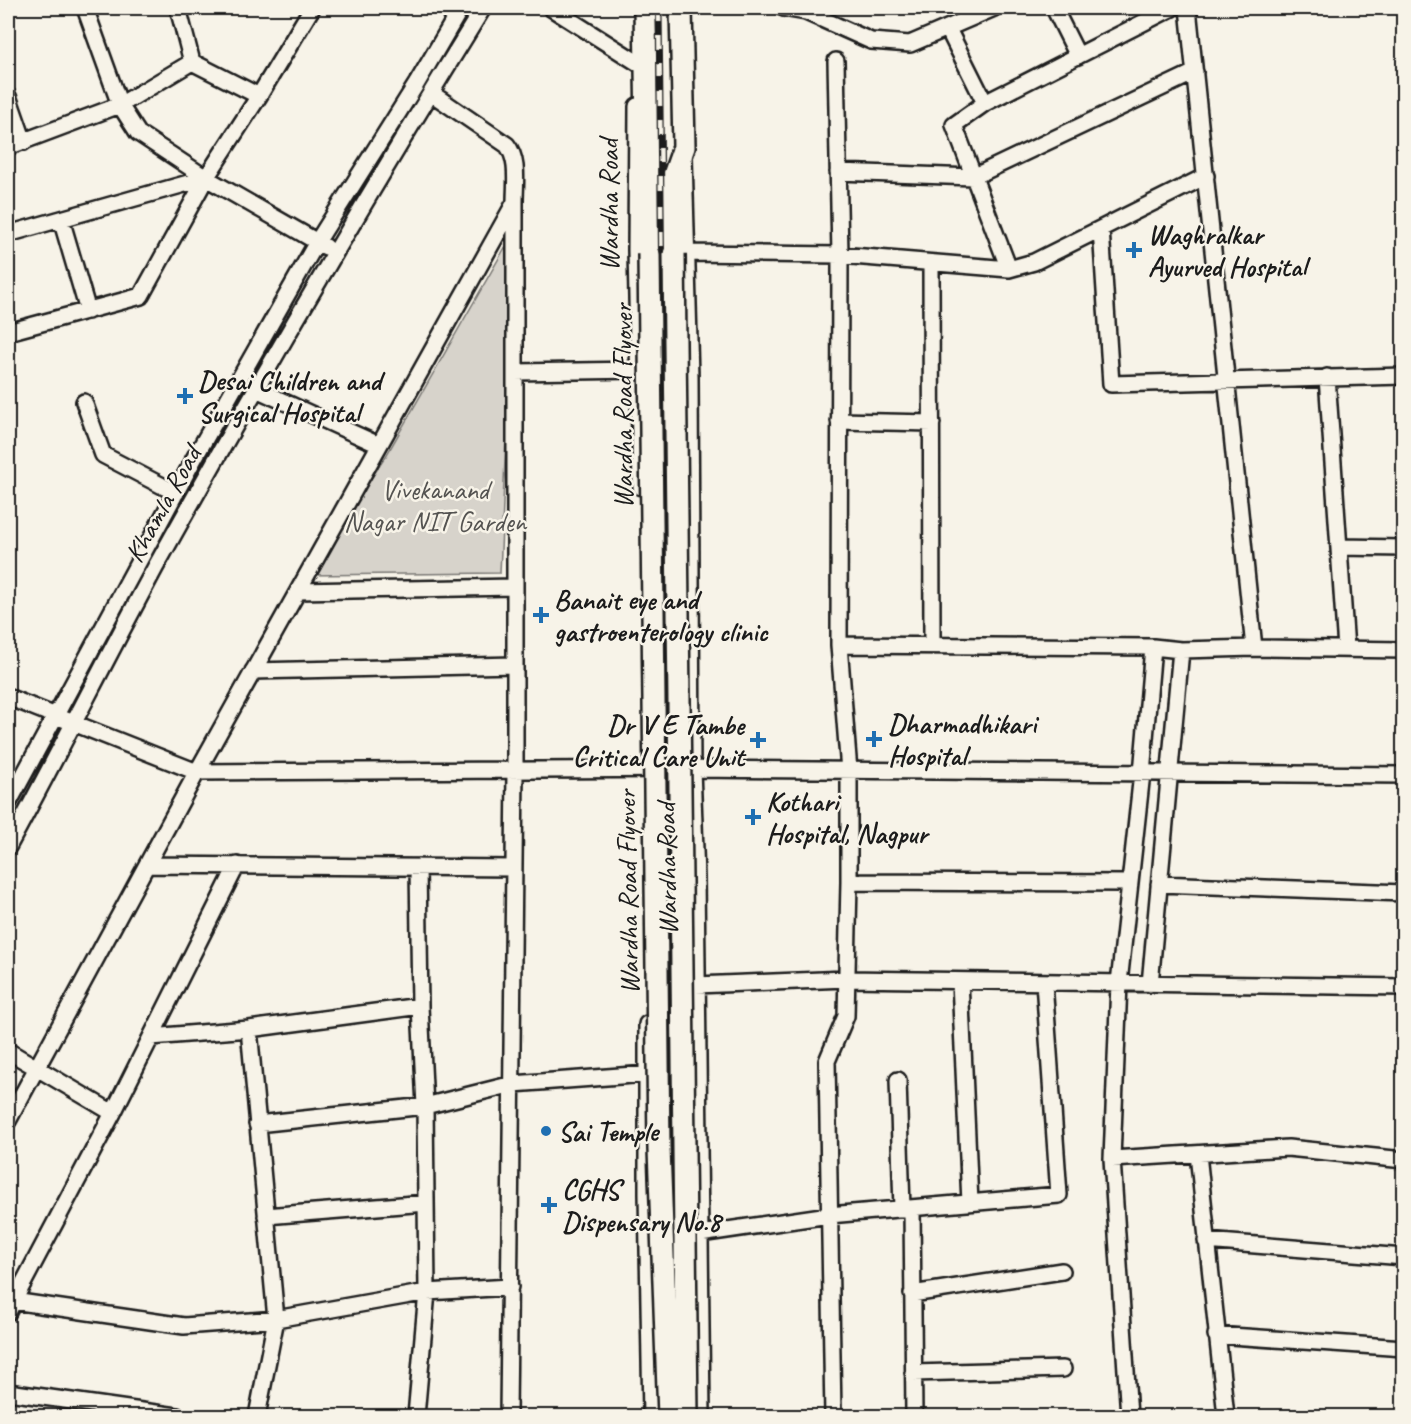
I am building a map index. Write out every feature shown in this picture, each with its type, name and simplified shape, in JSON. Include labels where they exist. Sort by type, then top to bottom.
[{"type":"highway","name":"Wardha Road","points":[[681,8],[684,147]]},
{"type":"highway","name":"Wardha Road Flyover","points":[[646,17],[659,1137],[669,1416]]},
{"type":"highway","name":"Wardha Road Flyover","points":[[684,147],[673,178],[687,1416]]},
{"type":"street","points":[[85,8],[120,105],[138,133],[206,178],[336,253]]},
{"type":"street","points":[[178,8],[192,62],[259,96]]},
{"type":"street","points":[[8,332],[141,296],[206,178],[312,8]]},
{"type":"street","name":"Khamla Road","points":[[8,804],[176,493],[317,242],[417,83],[461,8]]},
{"type":"street","name":"Khamla Road","points":[[8,847],[152,575],[256,389],[483,8]]},
{"type":"street","points":[[551,8],[638,63]]},
{"type":"street","name":"Wardha Road","points":[[638,8],[636,203],[645,771],[647,1194],[651,1416]]},
{"type":"street","points":[[783,8],[806,10],[871,41],[910,44],[948,30],[994,8]]},
{"type":"street","points":[[1054,8],[1078,56]]},
{"type":"street","points":[[1009,269],[954,125],[985,103],[1172,8]]},
{"type":"street","points":[[1188,8],[1254,648]]},
{"type":"street","points":[[948,30],[985,103]]},
{"type":"street","points":[[833,1416],[827,1061],[846,1016],[849,882],[849,771],[839,645],[840,255],[836,61]]},
{"type":"street","points":[[8,147],[120,105],[192,62]]},
{"type":"street","points":[[838,172],[974,177],[1195,72]]},
{"type":"street","points":[[431,93],[507,145],[513,153],[515,163],[515,771],[508,1416]]},
{"type":"street","points":[[8,96],[24,142]]},
{"type":"street","name":"Wardha Road","points":[[684,147],[688,253],[692,770],[696,867],[702,1416]]},
{"type":"street","points":[[688,253],[840,255],[1009,269],[1034,262],[1206,176]]},
{"type":"street","points":[[8,234],[206,178]]},
{"type":"street","points":[[8,1121],[197,772],[515,202]]},
{"type":"street","points":[[61,219],[88,311]]},
{"type":"street","points":[[1101,229],[1111,384],[1404,376]]},
{"type":"street","points":[[931,263],[932,646]]},
{"type":"street","points":[[515,372],[639,370]]},
{"type":"street","points":[[1327,378],[1346,649]]},
{"type":"street","points":[[256,389],[380,445]]},
{"type":"street","points":[[84,402],[103,455],[176,493]]},
{"type":"street","points":[[839,421],[932,423]]},
{"type":"street","points":[[1339,548],[1404,548]]},
{"type":"street","points":[[298,591],[515,587]]},
{"type":"street","points":[[839,645],[1153,647],[1181,650],[1254,648],[1404,650]]},
{"type":"street","points":[[1129,1416],[1112,1159],[1130,883],[1145,773],[1153,647]]},
{"type":"street","points":[[1147,984],[1159,884],[1167,773],[1181,650]]},
{"type":"street","points":[[253,671],[515,665]]},
{"type":"street","points":[[8,697],[197,772],[692,770],[1404,775]]},
{"type":"street","points":[[147,865],[514,868]]},
{"type":"street","points":[[237,865],[113,1113],[10,1306],[184,1326],[276,1319],[427,1292],[510,1287]]},
{"type":"street","points":[[416,1416],[427,1292],[425,1106],[420,1006],[418,867]]},
{"type":"street","points":[[849,882],[1130,883]]},
{"type":"street","points":[[1159,884],[1404,893]]},
{"type":"street","points":[[696,985],[846,979],[1404,987]]},
{"type":"street","points":[[960,981],[970,1203]]},
{"type":"street","points":[[700,1234],[830,1215],[1059,1195],[1044,982]]},
{"type":"street","points":[[151,1037],[249,1029],[420,1006]]},
{"type":"street","points":[[249,1029],[276,1319],[257,1416]]},
{"type":"street","points":[[8,1051],[37,1066],[113,1113]]},
{"type":"street","points":[[257,1124],[425,1106],[513,1084],[647,1074]]},
{"type":"street","points":[[898,1080],[912,1294],[914,1416]]},
{"type":"street","points":[[1112,1159],[1288,1148],[1404,1160]]},
{"type":"street","points":[[1198,1154],[1226,1416]]},
{"type":"street","points":[[266,1216],[426,1203]]},
{"type":"street","points":[[1206,1241],[1404,1257]]},
{"type":"street","points":[[912,1294],[1062,1271]]},
{"type":"street","points":[[1216,1335],[1404,1348]]},
{"type":"street","points":[[913,1373],[1063,1369]]},
{"type":"street","points":[[8,1392],[177,1416]]},
{"type":"green space","name":"Vivekanand Nagar NIT Garden","points":[[515,230],[500,573],[307,575],[386,456]]},
{"type":"railway","points":[[659,8],[670,1086],[679,1416]]},
{"type":"railway","points":[[666,1273],[670,1416]]},
{"type":"place","name":"Waghralkar Ayurved Hospital","points":[[1134,250]]},
{"type":"place","name":"Desai Children and Surgical Hospital","points":[[185,396]]},
{"type":"place","name":"Banait eye and gastroenterology clinic","points":[[541,615]]},
{"type":"place","name":"Dharmadhikari Hospital","points":[[874,739]]},
{"type":"place","name":"Dr V E Tambe Critical Care Unit","points":[[758,740]]},
{"type":"place","name":"Kothari Hospital, Nagpur","points":[[753,817]]},
{"type":"place","name":"Sai Temple","points":[[546,1131]]},
{"type":"place","name":"CGHS Dispensary No.8","points":[[549,1205]]}]
